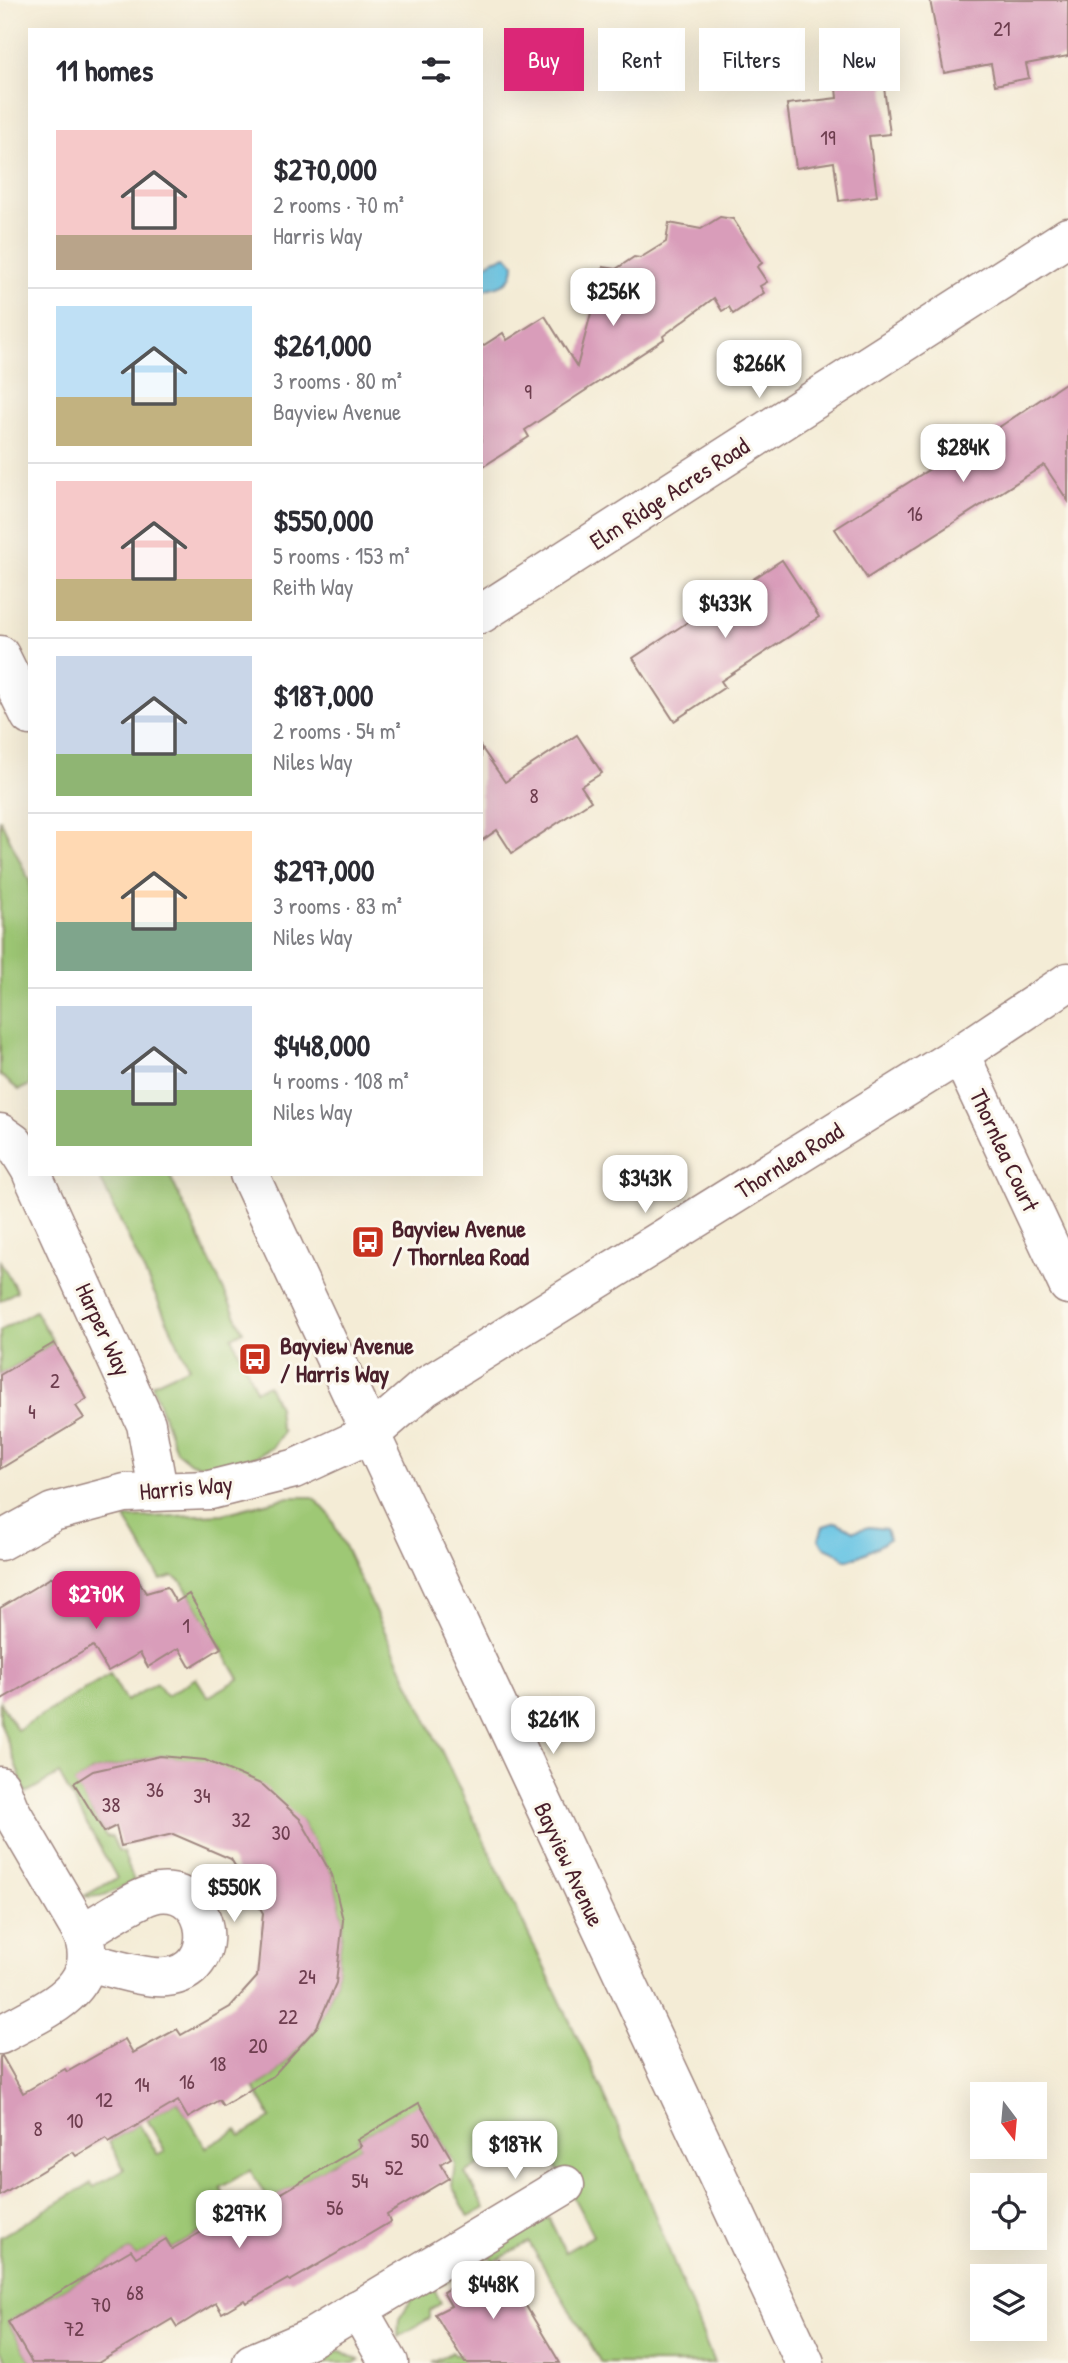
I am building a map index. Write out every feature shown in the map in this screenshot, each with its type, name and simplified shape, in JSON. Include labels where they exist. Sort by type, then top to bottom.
[{"type":"street","name":"Elm Ridge Acres Road","points":[[483,613],[1068,237]]},
{"type":"street","points":[[0,655],[28,712]]},
{"type":"street","name":"Thornlea Road","points":[[372,1433],[431,1383],[960,1054],[1068,982]]},
{"type":"street","name":"Thornlea Court","points":[[960,1054],[1068,1285]]},
{"type":"street","points":[[0,1133],[14,1143],[28,1166]]},
{"type":"street","name":"Harper Way","points":[[33,1176],[146,1424],[158,1490]]},
{"type":"street","name":"Bayview Avenue","points":[[250,1176],[372,1433],[651,2040],[805,2363]]},
{"type":"street","name":"Harris Way","points":[[0,1541],[38,1519],[69,1507],[125,1493],[210,1490],[308,1463],[372,1433]]},
{"type":"street","points":[[0,1786],[9,1808],[85,1948],[83,1977],[69,1994],[0,2035]]},
{"type":"street","points":[[252,2363],[311,2338],[565,2185]]},
{"type":"street","points":[[358,2309],[389,2363]]},
{"type":"green space","points":[[0,819],[28,878],[28,1086],[19,1090],[0,1075]]},
{"type":"green space","points":[[99,1176],[170,1176],[243,1331],[232,1337],[256,1390],[268,1385],[278,1407],[283,1432],[272,1448],[255,1457],[207,1466],[191,1463],[176,1451],[152,1384],[189,1367]]},
{"type":"green space","points":[[0,1261],[17,1291],[0,1301]]},
{"type":"green space","points":[[35,1311],[54,1343],[0,1375],[0,1331]]},
{"type":"green space","points":[[289,1497],[313,1497],[329,1514],[591,2066],[632,2158],[714,2363],[601,2363],[529,2242],[494,2262],[490,2256],[434,2289],[441,2303],[430,2311],[430,2318],[398,2337],[399,2319],[412,2299],[549,2218],[565,2252],[593,2236],[538,2132],[465,2173],[485,2208],[469,2217],[452,2186],[455,2164],[419,2104],[358,2139],[361,2146],[269,2201],[250,2170],[220,2188],[236,2216],[172,2249],[166,2240],[136,2257],[131,2250],[8,2322],[32,2363],[8,2363],[0,2350],[0,2237],[91,2183],[94,2187],[124,2169],[109,2142],[139,2124],[158,2155],[165,2151],[147,2119],[178,2101],[206,2148],[237,2130],[241,2136],[271,2118],[254,2088],[273,2076],[317,2027],[336,1983],[343,1920],[332,1875],[300,1819],[205,1761],[160,1756],[93,1771],[75,1783],[106,1836],[112,1837],[118,1851],[123,1852],[134,1881],[104,1895],[84,1896],[117,1878],[59,1774],[26,1793],[0,1721],[0,1702],[17,1730],[110,1674],[126,1701],[157,1683],[166,1696],[196,1678],[208,1697],[239,1679],[182,1582],[173,1576],[161,1580],[125,1518],[223,1514]]},
{"type":"green space","points":[[331,2351],[341,2351],[359,2360],[354,2363],[304,2363]]},
{"type":"green space","points":[[452,2352],[454,2355],[462,2355],[477,2363],[432,2363]]},
{"type":"water","points":[[507,256],[514,264],[513,271],[504,284],[483,290],[483,267]]},
{"type":"water","points":[[836,1522],[854,1531],[869,1527],[886,1529],[889,1539],[860,1555],[845,1559],[824,1546],[819,1539],[823,1526]]},
{"type":"building","points":[[930,0],[1068,0],[1068,56],[1026,64],[1029,78],[995,85],[991,64],[944,73]]},
{"type":"building","points":[[836,91],[884,91],[890,134],[869,136],[877,196],[839,201],[834,162],[796,168],[787,104],[837,98]]},
{"type":"building","points":[[720,217],[733,219],[762,263],[757,267],[767,282],[760,286],[764,293],[733,314],[729,307],[722,311],[714,298],[663,336],[664,339],[525,430],[529,437],[483,467],[483,346],[503,333],[507,340],[545,316],[577,367],[603,267],[616,269],[666,242],[669,223],[701,229]]},
{"type":"building","points":[[1068,381],[1068,501],[1044,465],[867,578],[835,529],[963,448],[965,450]]},
{"type":"building","points":[[782,560],[819,617],[721,681],[725,687],[674,721],[633,658]]},
{"type":"building","points":[[577,735],[602,773],[581,786],[591,801],[512,853],[497,830],[483,840],[483,750],[505,782]]},
{"type":"building","points":[[54,1343],[87,1399],[76,1406],[84,1418],[0,1469],[0,1375]]},
{"type":"building","points":[[52,1577],[67,1602],[86,1590],[95,1605],[138,1580],[146,1593],[167,1587],[176,1602],[189,1594],[221,1648],[190,1667],[179,1648],[148,1667],[140,1653],[108,1671],[93,1646],[0,1700],[0,1608]]},
{"type":"building","points":[[160,1756],[205,1760],[263,1785],[300,1819],[332,1875],[343,1920],[336,1983],[317,2027],[273,2076],[223,2106],[219,2100],[188,2118],[178,2101],[109,2142],[106,2138],[76,2156],[73,2152],[0,2196],[0,2057],[2,2056],[23,2093],[125,2039],[133,2053],[177,2029],[181,2035],[230,2007],[257,1977],[263,1913],[231,1859],[173,1834],[121,1846],[116,1826],[104,1832],[74,1783],[93,1771]]},
{"type":"building","points":[[419,2103],[451,2158],[441,2164],[449,2178],[387,2215],[390,2222],[290,2281],[288,2279],[246,2303],[244,2300],[222,2313],[216,2303],[177,2327],[172,2319],[98,2363],[32,2363],[8,2322],[131,2250],[136,2257],[166,2239],[172,2249],[236,2216],[238,2219],[361,2146],[357,2140]]},
{"type":"building","points":[[498,2259],[560,2363],[465,2363],[435,2314],[451,2306],[443,2292]]},
{"type":"place","name":"Bayview Avenue / Thornlea Road","points":[[368,1242]]},
{"type":"place","name":"Bayview Avenue / Harris Way","points":[[255,1359]]}]
